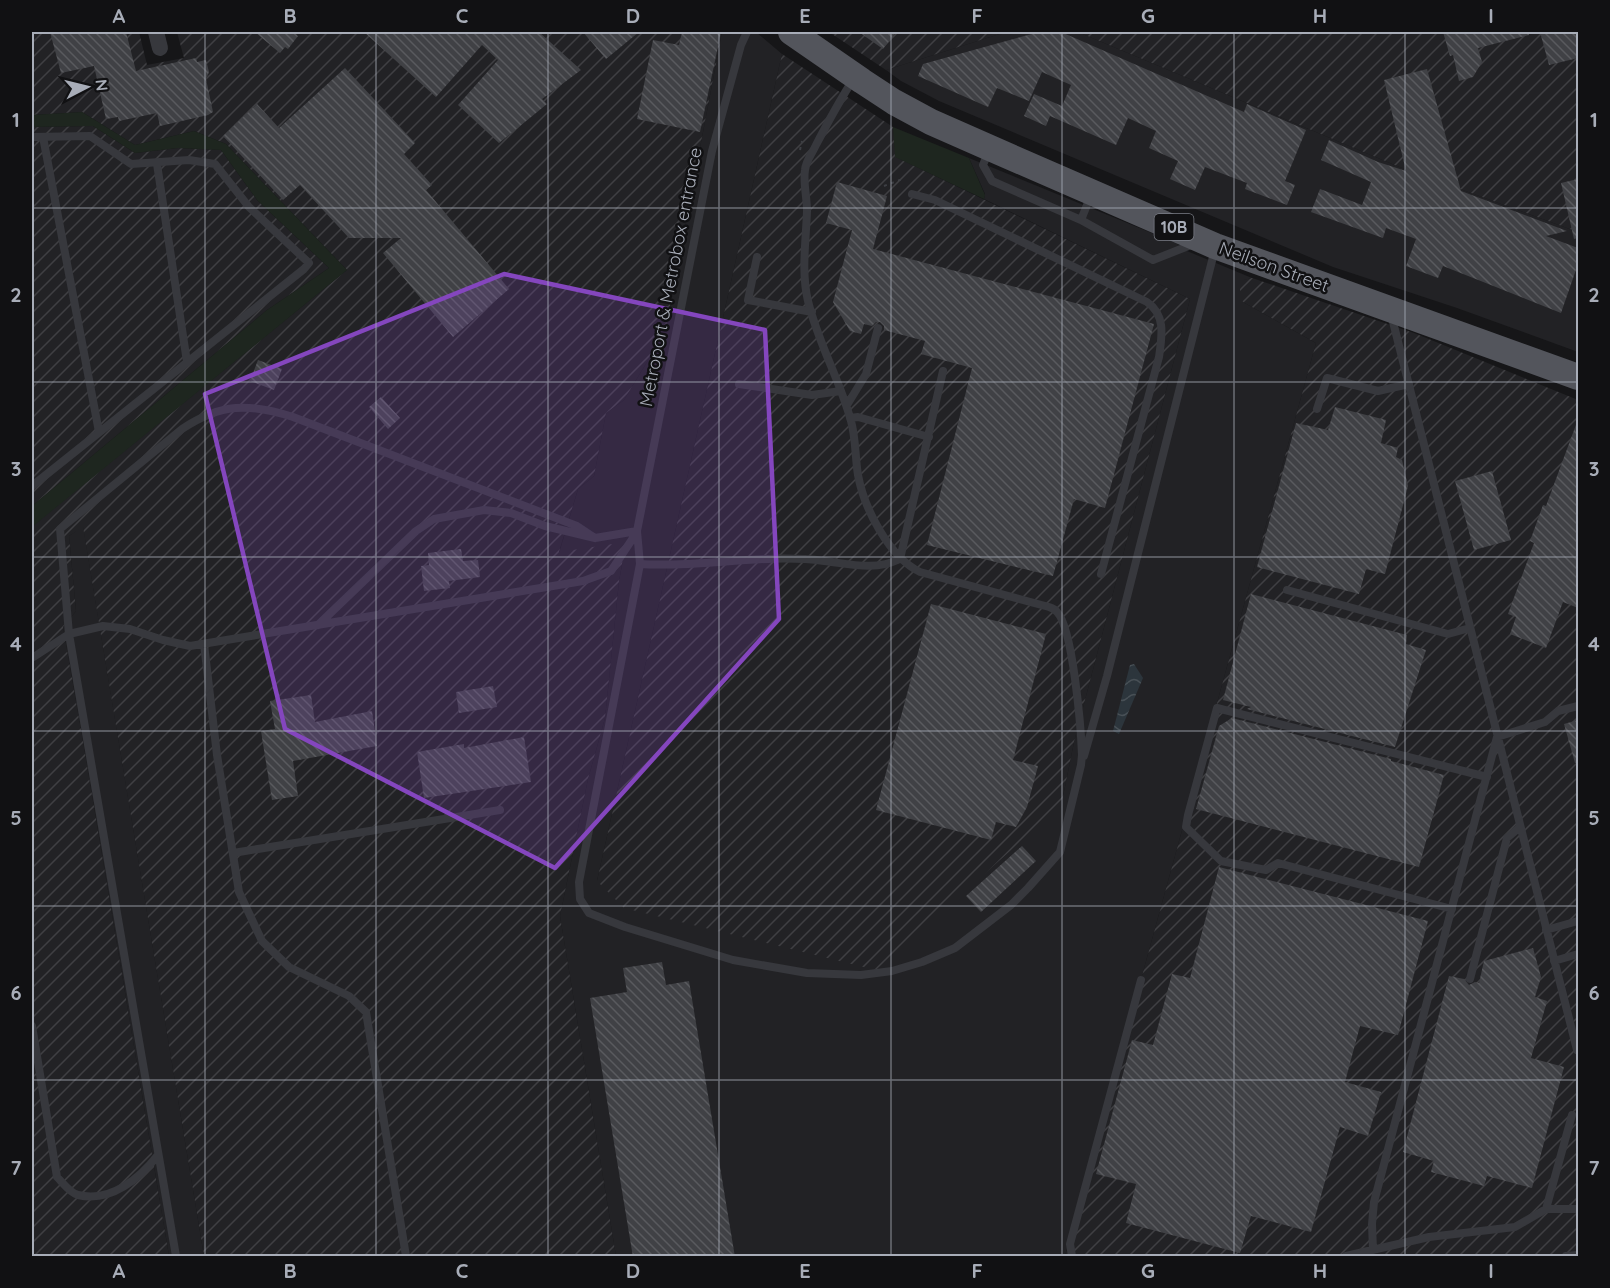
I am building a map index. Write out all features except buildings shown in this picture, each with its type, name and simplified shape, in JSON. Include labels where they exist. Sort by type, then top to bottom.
[{"type":"main road","name":"Neilson Street","points":[[791,32],[855,77],[931,122],[990,148],[1210,243],[1578,377]]},
{"type":"street","points":[[156,32],[160,48]]},
{"type":"lane","name":"Metroport & Metrobox entrance","points":[[637,531],[712,151],[731,78],[747,32]]},
{"type":"lane","points":[[855,77],[828,119],[805,169],[807,208],[804,267],[808,301],[825,353],[847,405],[862,492],[878,525],[900,559],[920,572],[1049,607],[1057,612],[1063,621],[1074,671],[1082,741],[1080,770]]},
{"type":"lane","points":[[32,137],[90,136],[131,164],[189,160],[215,164],[249,207],[309,263],[32,486]]},
{"type":"lane","points":[[43,137],[99,432]]},
{"type":"lane","points":[[637,531],[640,564],[579,882],[580,899],[589,913],[625,927],[733,960],[807,972],[861,975],[892,971],[922,962],[955,948],[1011,905],[1028,888],[1060,852],[1080,770],[1107,676],[1210,243],[1153,260],[1081,220],[992,181],[983,165],[990,148]]},
{"type":"lane","points":[[157,164],[187,362]]},
{"type":"lane","points":[[1081,220],[1092,192]]},
{"type":"lane","points":[[912,194],[935,200],[1116,287],[1147,302],[1158,313],[1161,324],[1159,357],[1101,574]]},
{"type":"lane","points":[[757,257],[748,300],[812,312]]},
{"type":"lane","points":[[1390,310],[1577,1050]]},
{"type":"lane","points":[[847,405],[866,374],[878,328]]},
{"type":"lane","points":[[900,559],[943,371]]},
{"type":"lane","points":[[1317,409],[1327,378],[1377,391],[1409,384]]},
{"type":"lane","points":[[739,384],[812,395],[841,391]]},
{"type":"lane","points":[[176,1257],[69,634],[60,529],[182,429],[200,417],[227,408],[254,407],[293,417],[577,526],[595,538]]},
{"type":"lane","points":[[850,418],[858,417],[929,436]]},
{"type":"lane","points":[[318,626],[416,531],[434,519],[484,510],[511,513],[579,536],[595,538],[637,531]]},
{"type":"lane","points":[[32,658],[69,634],[102,626],[144,632],[190,646],[583,581],[611,571],[637,531]]},
{"type":"lane","points":[[640,564],[784,558],[872,567],[886,565],[900,559]]},
{"type":"lane","points":[[1287,590],[1448,634],[1470,628]]},
{"type":"lane","points":[[204,644],[217,755],[239,892],[262,941],[289,967],[349,996],[366,1012],[406,1257]]},
{"type":"lane","points":[[1497,737],[1545,722],[1558,711],[1578,706]]},
{"type":"lane","points":[[1452,909],[1278,863],[1266,870],[1221,861],[1186,827],[1188,816],[1217,708],[1487,777]]},
{"type":"lane","points":[[1373,1250],[1374,1202],[1497,737]]},
{"type":"lane","points":[[233,852],[500,810]]},
{"type":"lane","points":[[1470,979],[1507,838],[1520,827]]},
{"type":"lane","points":[[1546,930],[1578,921]]},
{"type":"lane","points":[[1554,960],[1578,954]]},
{"type":"lane","points":[[1072,1257],[1070,1244],[1141,980]]},
{"type":"lane","points":[[32,1026],[57,1177],[76,1195],[91,1196],[126,1186],[145,1171],[158,1155]]},
{"type":"lane","points":[[1546,1209],[1572,1115]]},
{"type":"lane","points":[[1346,1257],[1429,1237],[1515,1227],[1546,1209],[1578,1209]]},
{"type":"lane","points":[[1566,1257],[1578,1255]]},
{"type":"path","points":[[799,152],[802,141]]},
{"type":"path","points":[[884,186],[905,178]]},
{"type":"highlighted area","points":[[504,274],[765,330],[779,619],[555,868],[285,729],[205,394]]},
{"type":"shaded area","points":[[32,32],[139,32],[147,65],[184,58],[177,32],[722,32],[665,332],[624,400],[606,413],[594,476],[578,489],[559,552],[626,542],[619,581],[605,718],[588,779],[560,916],[616,1256],[204,1256],[83,527],[69,536],[76,611],[63,627],[169,1256],[32,1256],[32,526],[347,270],[226,144],[194,131],[135,145],[82,112],[32,115]]},
{"type":"shaded area","points":[[722,32],[756,32],[782,54],[597,881],[1061,806],[1074,742],[1190,299],[984,199],[985,194],[969,158],[1176,243],[1187,251],[1252,278],[1244,280],[1243,302],[1316,343],[1065,1256],[616,1256],[560,916],[588,779],[605,718],[619,581],[626,543],[559,553],[578,489],[594,476],[606,413],[624,400],[665,332]]},
{"type":"shaded area","points":[[829,32],[1006,32],[886,70]]},
{"type":"shaded area","points":[[1006,32],[1078,32],[1397,166],[1578,232],[1578,352],[1457,308],[1333,267],[939,101],[901,81],[886,70]]},
{"type":"shaded area","points":[[1078,32],[1578,32],[1578,232],[1397,166]]},
{"type":"shaded area","points":[[782,54],[893,127],[896,157],[1190,299],[1074,742],[1061,806],[876,970],[624,908],[597,881]]},
{"type":"shaded area","points":[[82,112],[135,145],[194,131],[226,144],[347,270],[32,527],[32,506],[267,310],[329,268],[257,200],[221,150],[178,148],[135,153],[93,126],[32,127],[32,115]]},
{"type":"shaded area","points":[[93,126],[135,153],[178,148],[221,150],[257,200],[329,268],[267,310],[32,506],[32,127]]},
{"type":"shaded area","points":[[893,127],[969,158],[985,195],[984,199],[895,157]]},
{"type":"shaded area","points":[[1252,278],[1414,333],[1578,400],[1578,1256],[1065,1256],[1316,343],[1243,302],[1240,289],[1243,280]]},
{"type":"shaded area","points":[[83,526],[204,1256],[169,1256],[63,627],[76,611],[69,536]]},
{"type":"water","points":[[1134,664],[1143,678],[1119,734],[1113,731],[1130,665]]}]
